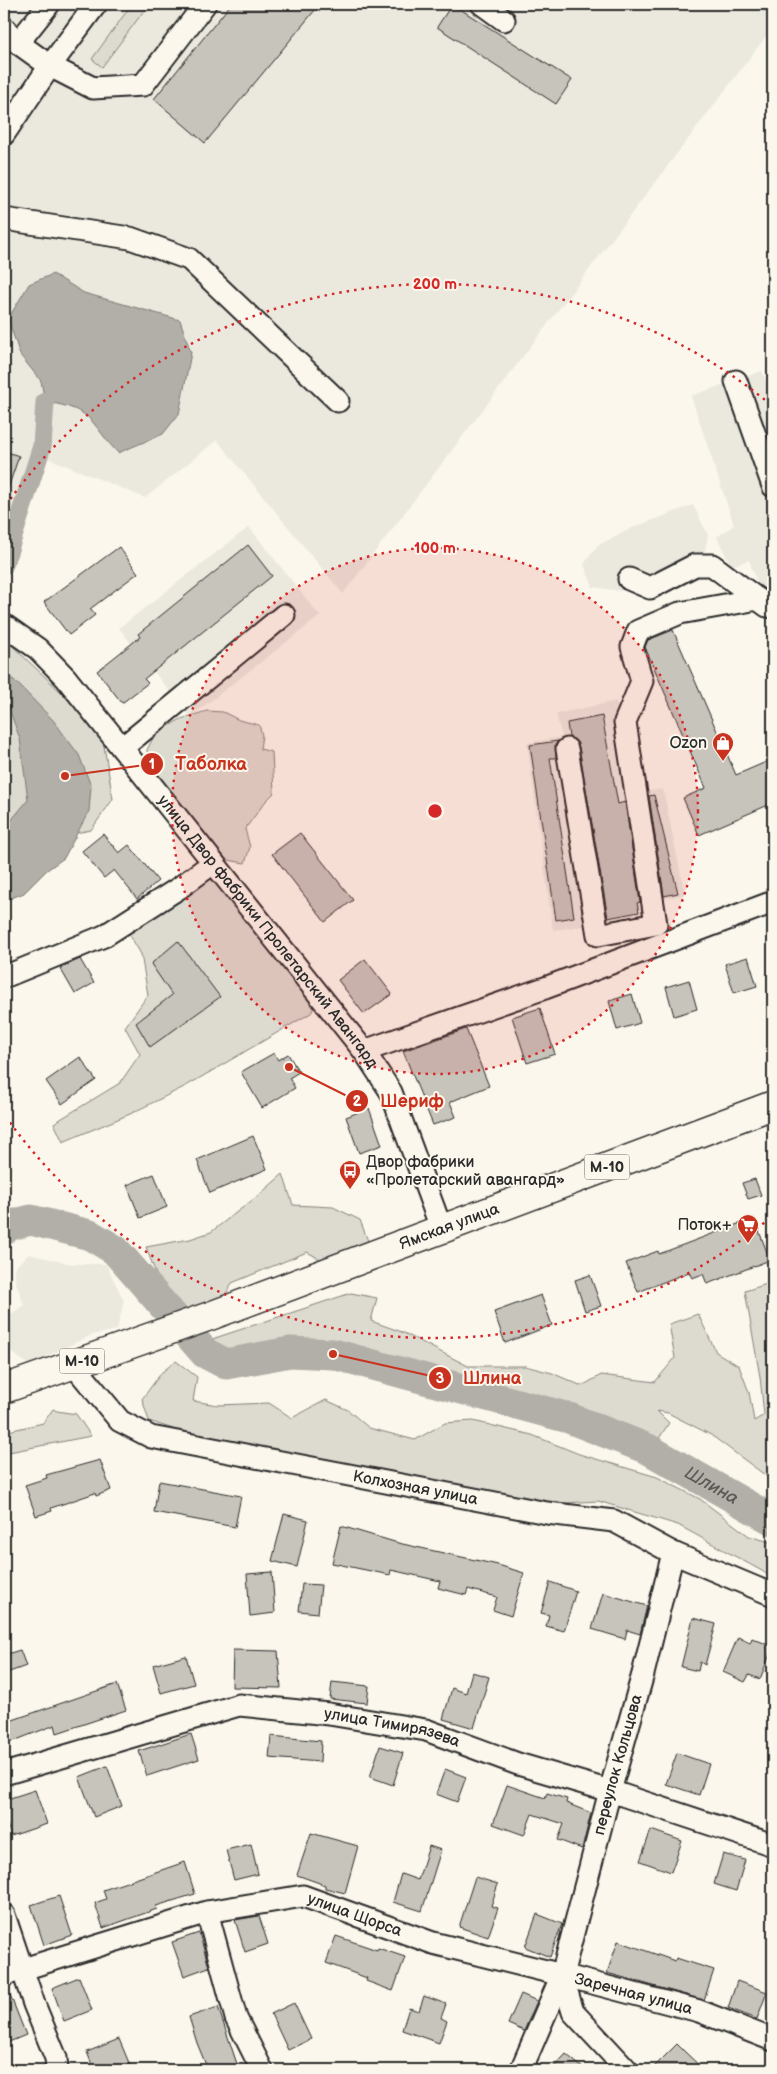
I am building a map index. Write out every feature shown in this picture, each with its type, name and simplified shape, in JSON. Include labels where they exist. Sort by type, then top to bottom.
[{"type":"highway","name":"Ямская улица","points":[[73,1364],[210,1316],[441,1228],[773,1106]]},
{"type":"highway","name":"М-10","points":[[4,1389],[73,1364]]},
{"type":"street","points":[[49,4],[11,36],[50,66],[93,88],[143,85],[205,4]]},
{"type":"street","points":[[4,134],[50,66],[96,4]]},
{"type":"street","points":[[482,4],[504,20]]},
{"type":"street","points":[[4,219],[130,238],[188,259],[338,401]]},
{"type":"street","points":[[736,381],[773,486]]},
{"type":"street","points":[[629,579],[650,588],[694,565],[712,565],[766,603]]},
{"type":"street","points":[[598,935],[656,924],[625,722],[642,681],[632,647],[638,631],[680,613],[766,603]]},
{"type":"street","points":[[122,748],[284,615]]},
{"type":"street","name":"улица Двор фабрики Пролетарский Авангард","points":[[4,624],[38,648],[66,678],[364,1051],[391,1092],[441,1228]]},
{"type":"street","points":[[567,749],[603,967]]},
{"type":"street","points":[[4,977],[104,936],[179,888],[213,863]]},
{"type":"street","points":[[364,1051],[603,967],[773,902]]},
{"type":"street","name":"Колхозная улица","points":[[73,1364],[120,1421],[151,1437],[547,1513],[614,1521],[673,1553],[773,1595]]},
{"type":"street","name":"переулок Кольцова","points":[[562,1975],[643,1674],[673,1553]]},
{"type":"street","name":"улица Тимирязева","points":[[4,1774],[239,1705],[330,1714],[426,1730],[518,1764],[610,1791],[773,1845]]},
{"type":"street","name":"улица Щорса","points":[[13,1972],[207,1912],[303,1896],[433,1943],[562,1975]]},
{"type":"street","points":[[207,1912],[236,2018],[262,2070]]},
{"type":"street","points":[[4,1915],[13,1972],[34,2004],[56,2058],[57,2070]]},
{"type":"street","points":[[562,1975],[573,2012],[627,2070]]},
{"type":"street","name":"Заречная улица","points":[[521,2070],[562,1975],[699,2011],[773,2040]]},
{"type":"shaded area","points":[[4,4],[773,4],[773,27],[343,594],[217,440],[145,498],[31,451],[4,535]]},
{"type":"shaded area","points":[[132,4],[149,4],[102,67],[92,59]]},
{"type":"shaded area","points":[[53,274],[84,293],[180,320],[191,353],[179,414],[163,434],[118,453],[86,415],[69,407],[45,402],[41,381],[20,355],[8,319],[29,284]]},
{"type":"shaded area","points":[[762,371],[773,399],[773,593],[762,597],[749,560],[731,566],[717,537],[734,525],[691,396]]},
{"type":"shaded area","points":[[693,505],[708,535],[704,555],[620,591],[593,587],[584,564],[598,545],[632,528]]},
{"type":"shaded area","points":[[249,527],[320,616],[190,717],[119,628]]},
{"type":"shaded area","points":[[4,638],[62,693],[103,740],[113,799],[91,830],[4,847]]},
{"type":"shaded area","points":[[4,675],[14,680],[53,720],[79,755],[91,786],[89,811],[64,858],[47,870],[24,893],[4,901],[4,829],[28,800],[20,739],[8,706],[4,702]]},
{"type":"shaded area","points":[[616,701],[634,793],[663,789],[685,894],[642,904],[644,918],[553,930],[527,743],[562,737],[556,714]]},
{"type":"shaded area","points":[[207,711],[223,712],[239,720],[259,725],[262,735],[260,749],[272,752],[274,793],[245,829],[250,847],[245,863],[221,859],[204,840],[187,812],[148,763],[147,750],[155,734],[181,719]]},
{"type":"shaded area","points":[[209,874],[315,1006],[311,1013],[186,1086],[130,1114],[63,1142],[54,1123],[120,1083],[140,1054],[125,1027],[148,995],[141,954],[126,929]]},
{"type":"shaded area","points":[[283,1174],[293,1205],[333,1207],[360,1220],[368,1241],[322,1260],[307,1252],[232,1283],[222,1301],[184,1312],[163,1293],[146,1247],[190,1239],[211,1232]]},
{"type":"shaded area","points":[[29,1254],[72,1264],[106,1264],[124,1301],[117,1330],[92,1335],[49,1355],[31,1367],[4,1348],[4,1319],[24,1305],[15,1280],[15,1267]]},
{"type":"shaded area","points":[[773,1282],[773,1481],[711,1435],[668,1413],[657,1411],[669,1423],[658,1440],[527,1396],[466,1382],[349,1348],[310,1340],[228,1358],[209,1340],[351,1293],[377,1298],[371,1321],[402,1332],[468,1366],[525,1366],[552,1373],[582,1386],[601,1375],[655,1382],[675,1358],[669,1324],[698,1314],[716,1352],[739,1366],[749,1392],[754,1421],[764,1415],[760,1377],[745,1291]]},
{"type":"shaded area","points":[[176,1361],[197,1377],[193,1401],[218,1405],[269,1403],[292,1418],[326,1400],[348,1410],[369,1428],[415,1440],[445,1423],[473,1421],[532,1435],[579,1454],[657,1477],[700,1499],[749,1536],[773,1543],[773,1579],[762,1571],[678,1525],[598,1501],[532,1505],[378,1469],[308,1460],[232,1444],[149,1421],[142,1399],[162,1372]]},
{"type":"shaded area","points":[[53,1409],[76,1414],[91,1436],[4,1453],[4,1432],[43,1423]]},
{"type":"building","points":[[231,4],[320,4],[205,143],[154,99]]},
{"type":"building","points":[[452,4],[572,80],[556,104],[437,27]]},
{"type":"building","points":[[4,451],[19,456],[6,494],[4,494]]},
{"type":"building","points":[[248,545],[272,576],[144,679],[148,683],[122,703],[97,671],[140,637],[138,634]]},
{"type":"building","points":[[119,547],[138,573],[90,609],[95,615],[69,635],[44,602]]},
{"type":"building","points":[[673,630],[736,775],[773,759],[773,803],[699,835],[683,798],[706,788],[645,647],[648,640]]},
{"type":"building","points":[[602,716],[618,804],[625,802],[640,902],[637,903],[639,912],[608,918],[579,747],[576,741],[569,737],[567,723]]},
{"type":"building","points":[[558,741],[555,745],[556,758],[550,758],[574,917],[556,920],[530,745]]},
{"type":"building","points":[[654,795],[678,893],[664,896],[649,796]]},
{"type":"building","points":[[300,833],[353,900],[325,922],[272,854]]},
{"type":"building","points":[[103,834],[119,853],[129,845],[158,881],[137,899],[114,870],[104,878],[82,851]]},
{"type":"building","points":[[178,941],[220,997],[150,1047],[136,1023],[172,995],[151,964]]},
{"type":"building","points":[[748,957],[757,986],[734,993],[725,964]]},
{"type":"building","points":[[80,959],[94,983],[75,994],[60,968]]},
{"type":"building","points":[[365,959],[392,994],[364,1014],[338,980]]},
{"type":"building","points":[[689,980],[697,1009],[674,1016],[666,987]]},
{"type":"building","points":[[632,994],[640,1023],[617,1030],[609,1001]]},
{"type":"building","points":[[540,1008],[555,1054],[527,1063],[512,1017]]},
{"type":"building","points":[[466,1029],[489,1086],[450,1102],[456,1117],[433,1125],[403,1051]]},
{"type":"building","points":[[274,1053],[278,1060],[288,1054],[299,1072],[289,1078],[295,1088],[262,1108],[241,1072]]},
{"type":"building","points":[[80,1057],[96,1080],[62,1104],[46,1081]]},
{"type":"building","points":[[369,1108],[382,1145],[359,1153],[346,1117]]},
{"type":"building","points":[[253,1136],[267,1169],[210,1193],[197,1160]]},
{"type":"building","points":[[154,1174],[167,1207],[140,1218],[127,1185]]},
{"type":"building","points":[[755,1179],[761,1195],[748,1199],[742,1183]]},
{"type":"building","points":[[754,1218],[770,1260],[707,1284],[703,1274],[692,1278],[689,1272],[638,1292],[626,1263],[658,1251],[659,1254]]},
{"type":"building","points":[[590,1275],[601,1306],[585,1311],[575,1280]]},
{"type":"building","points":[[541,1295],[552,1325],[505,1343],[494,1312]]},
{"type":"building","points":[[100,1460],[111,1490],[96,1496],[95,1493],[51,1508],[52,1511],[36,1516],[25,1485],[47,1478],[46,1475]]},
{"type":"building","points":[[159,1481],[241,1496],[235,1527],[154,1512]]},
{"type":"building","points":[[284,1514],[308,1520],[297,1567],[272,1561]]},
{"type":"building","points":[[341,1526],[398,1543],[498,1565],[524,1573],[511,1616],[493,1610],[497,1597],[468,1589],[466,1595],[438,1588],[440,1581],[391,1570],[390,1575],[332,1563]]},
{"type":"building","points":[[272,1572],[275,1613],[250,1616],[247,1574]]},
{"type":"building","points":[[550,1582],[576,1591],[564,1631],[546,1626],[549,1615],[541,1613]]},
{"type":"building","points":[[302,1584],[321,1585],[318,1613],[299,1611]]},
{"type":"building","points":[[603,1593],[647,1606],[640,1634],[627,1630],[625,1639],[592,1629]]},
{"type":"building","points":[[693,1618],[716,1624],[705,1665],[700,1662],[698,1671],[681,1667]]},
{"type":"building","points":[[738,1637],[750,1643],[752,1638],[773,1647],[760,1679],[749,1675],[745,1682],[723,1672]]},
{"type":"building","points":[[20,1650],[26,1666],[4,1674],[4,1655]]},
{"type":"building","points":[[233,1650],[278,1651],[281,1688],[232,1687]]},
{"type":"building","points":[[186,1656],[194,1684],[161,1693],[153,1665]]},
{"type":"building","points":[[472,1672],[489,1677],[474,1728],[443,1719],[452,1688],[466,1693]]},
{"type":"building","points":[[332,1682],[369,1686],[367,1703],[330,1699]]},
{"type":"building","points":[[117,1684],[126,1710],[57,1733],[55,1725],[11,1742],[4,1723]]},
{"type":"building","points":[[191,1734],[199,1759],[147,1776],[139,1751]]},
{"type":"building","points":[[271,1736],[321,1741],[320,1762],[269,1758]]},
{"type":"building","points":[[380,1746],[403,1753],[393,1785],[370,1777]]},
{"type":"building","points":[[677,1753],[709,1764],[699,1795],[666,1784]]},
{"type":"building","points":[[107,1766],[122,1806],[94,1817],[79,1777]]},
{"type":"building","points":[[445,1769],[466,1777],[457,1802],[436,1794]]},
{"type":"building","points":[[507,1785],[545,1798],[547,1793],[567,1799],[566,1803],[591,1813],[582,1849],[558,1840],[564,1824],[532,1814],[524,1835],[493,1824]]},
{"type":"building","points":[[35,1790],[47,1824],[11,1836],[4,1816],[4,1800]]},
{"type":"building","points":[[651,1830],[682,1841],[671,1872],[640,1861]]},
{"type":"building","points":[[311,1833],[358,1846],[345,1893],[325,1888],[325,1885],[297,1875]]},
{"type":"building","points":[[251,1844],[258,1874],[234,1880],[226,1850]]},
{"type":"building","points":[[429,1846],[441,1850],[422,1911],[393,1902],[401,1874],[418,1880]]},
{"type":"building","points":[[723,1854],[745,1860],[736,1891],[714,1884]]},
{"type":"building","points":[[185,1862],[195,1894],[156,1906],[157,1909],[103,1928],[95,1903],[106,1899],[103,1890]]},
{"type":"building","points":[[475,1877],[498,1884],[491,1906],[498,1908],[488,1937],[459,1927]]},
{"type":"building","points":[[59,1896],[72,1935],[44,1945],[31,1905]]},
{"type":"building","points":[[537,1914],[562,1924],[550,1957],[525,1947]]},
{"type":"building","points":[[259,1916],[268,1944],[245,1952],[235,1920]]},
{"type":"building","points":[[199,1933],[209,1967],[184,1976],[172,1942]]},
{"type":"building","points":[[336,1936],[405,1957],[393,1991],[366,1981],[367,1978],[326,1963]]},
{"type":"building","points":[[618,1941],[675,1961],[676,1958],[714,1970],[704,2000],[607,1973]]},
{"type":"building","points":[[79,1977],[92,2010],[64,2021],[52,1988]]},
{"type":"building","points":[[737,1981],[767,1992],[757,2019],[728,2008]]},
{"type":"building","points":[[4,1987],[7,1987],[26,2035],[4,2044]]},
{"type":"building","points":[[521,1994],[537,2001],[524,2031],[508,2024]]},
{"type":"building","points":[[424,1996],[446,2004],[441,2018],[447,2021],[439,2043],[402,2030],[409,2008],[419,2011]]},
{"type":"building","points":[[294,2003],[311,2039],[288,2050],[271,2014]]},
{"type":"building","points":[[218,2007],[239,2070],[208,2070],[197,2043],[189,2017]]},
{"type":"building","points":[[119,2039],[132,2070],[94,2070],[87,2052]]},
{"type":"building","points":[[677,2044],[686,2053],[704,2070],[651,2070]]},
{"type":"building","points":[[566,2054],[585,2070],[551,2070]]},
{"type":"waterway","points":[[4,565],[42,446],[45,402]]},
{"type":"waterway","name":"Шлина","points":[[4,1230],[7,1226],[31,1220],[90,1235],[115,1250],[205,1353],[226,1364],[290,1352],[333,1354],[569,1418],[648,1449],[773,1520]]},
{"type":"place","name":"Ozon","points":[[723,762]]},
{"type":"place","name":"Таболка","points":[[65,776]]},
{"type":"place","name":"Шериф","points":[[289,1067]]},
{"type":"place","name":"Двор фабрики «Пролетарский авангард»","points":[[350,1190]]},
{"type":"place","name":"Поток+","points":[[748,1244]]},
{"type":"place","name":"Шлина","points":[[333,1354]]}]
